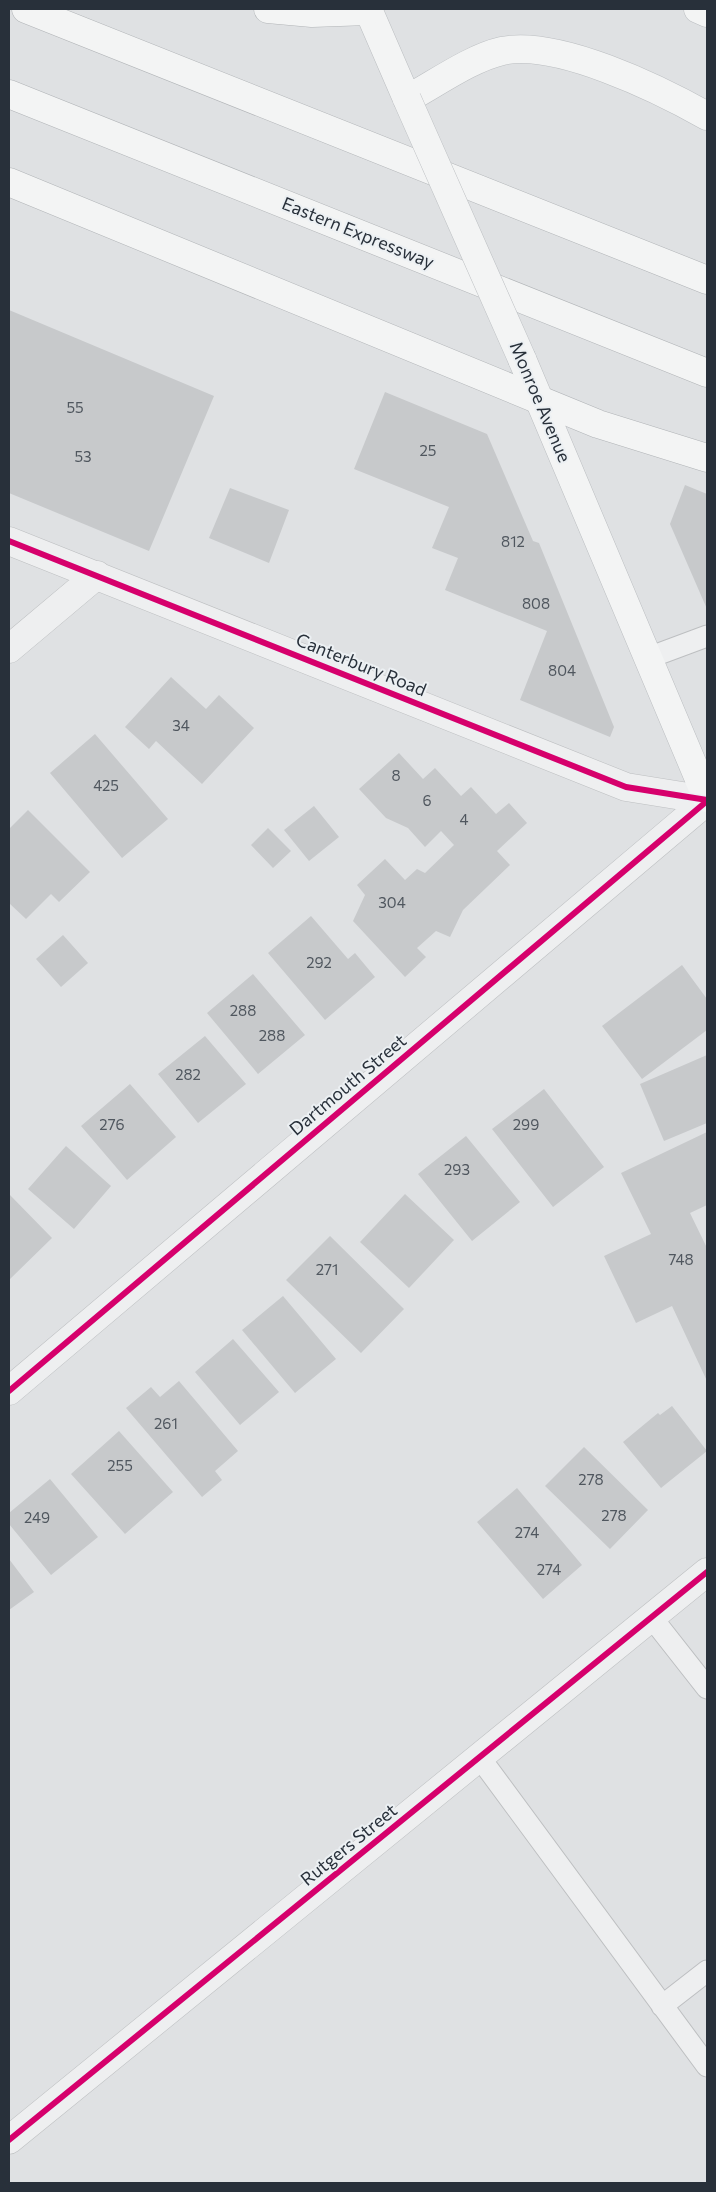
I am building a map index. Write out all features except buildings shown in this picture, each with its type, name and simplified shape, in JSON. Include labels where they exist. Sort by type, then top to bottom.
[{"type":"main road","points":[[26,9],[707,280]]},
{"type":"main road","points":[[268,9],[303,13],[372,9]]},
{"type":"main road","name":"Monroe Avenue","points":[[372,9],[407,99],[540,399],[707,800]]},
{"type":"main road","points":[[698,9],[707,13]]},
{"type":"main road","points":[[407,99],[487,57],[502,51],[518,50],[557,54],[597,66],[636,81],[707,116]]},
{"type":"main road","name":"Eastern Expressway","points":[[9,94],[707,373]]},
{"type":"main road","points":[[9,182],[598,424],[707,458]]},
{"type":"street","name":"Canterbury Road","points":[[9,541],[626,787],[707,800]]},
{"type":"street","points":[[9,650],[97,575]]},
{"type":"street","name":"Dartmouth Street","points":[[9,1391],[707,800]]},
{"type":"street","name":"Rutgers Street","points":[[9,2140],[707,1572]]},
{"type":"lane","points":[[648,658],[707,636]]},
{"type":"lane","points":[[652,1618],[707,1688]]},
{"type":"lane","points":[[480,1758],[707,2066]]},
{"type":"lane","points":[[662,2006],[707,1971]]},
{"type":"cycle path","points":[[9,541],[626,787],[707,800]]},
{"type":"cycle path","points":[[9,1391],[707,801]]},
{"type":"cycle path","points":[[9,2140],[707,1572]]}]
